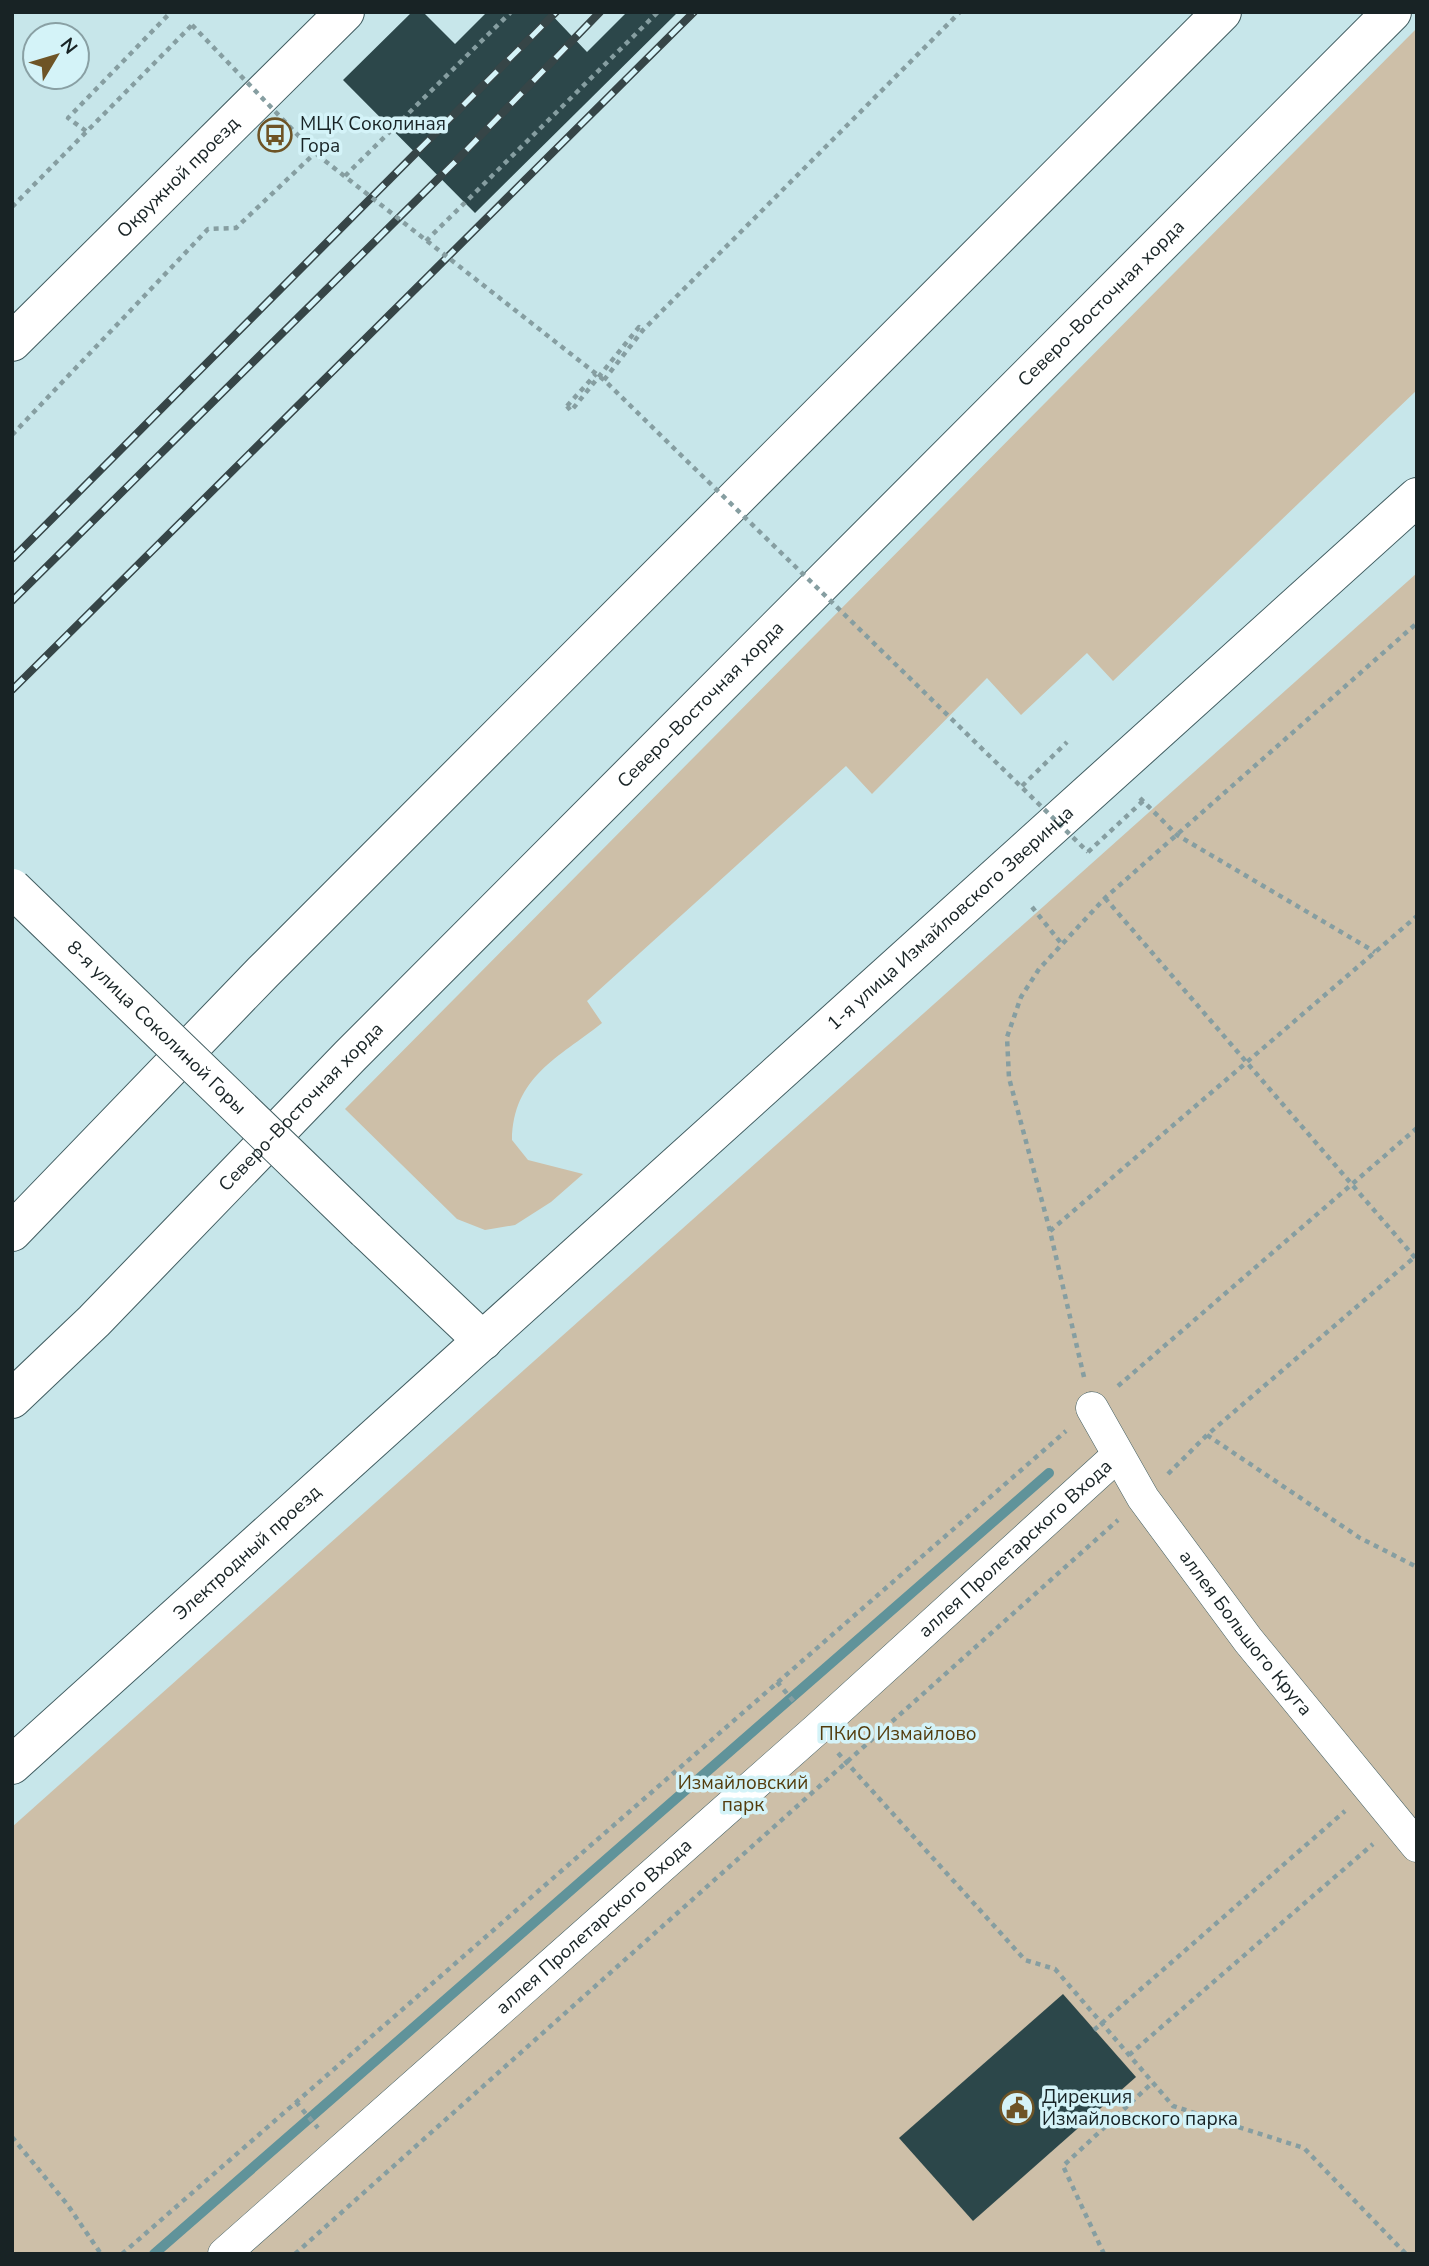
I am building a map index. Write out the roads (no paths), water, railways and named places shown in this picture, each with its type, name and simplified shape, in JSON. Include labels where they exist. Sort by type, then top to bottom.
[{"type":"main road","points":[[12,1232],[263,972],[1222,12]]},
{"type":"main road","name":"Северо-Восточная хорда","points":[[12,1399],[94,1321],[360,1046],[1392,12]]},
{"type":"main road","name":"Окружной проезд","points":[[12,342],[339,14]]},
{"type":"main road","name":"1-я улица Измайловского Зверинца","points":[[483,1341],[1417,497]]},
{"type":"main road","name":"8-я улица Соколиной Горы","points":[[12,888],[483,1341]]},
{"type":"main road","name":"Электродный проезд","points":[[12,1765],[483,1341]]},
{"type":"street","name":"аллея Большого Круга","points":[[1091,1408],[1143,1498],[1248,1640],[1407,1835]]},
{"type":"street","name":"аллея Пролетарского Входа","points":[[224,2254],[817,1729],[1117,1456]]},
{"type":"waterway","points":[[154,2254],[1049,1473]]},
{"type":"railway","points":[[12,559],[556,12]]},
{"type":"railway","points":[[12,601],[456,161],[600,12]]},
{"type":"railway","points":[[12,690],[694,12]]},
{"type":"place","name":"МЦК Соколиная Гора","points":[[275,135]]},
{"type":"place","name":"Дирекция Измайловского парка","points":[[1017,2108]]},
{"type":"park label","name":"ПКиО Измайлово","points":[[898,1734]]},
{"type":"park label","name":"Измайловский парк","points":[[743,1794]]}]
